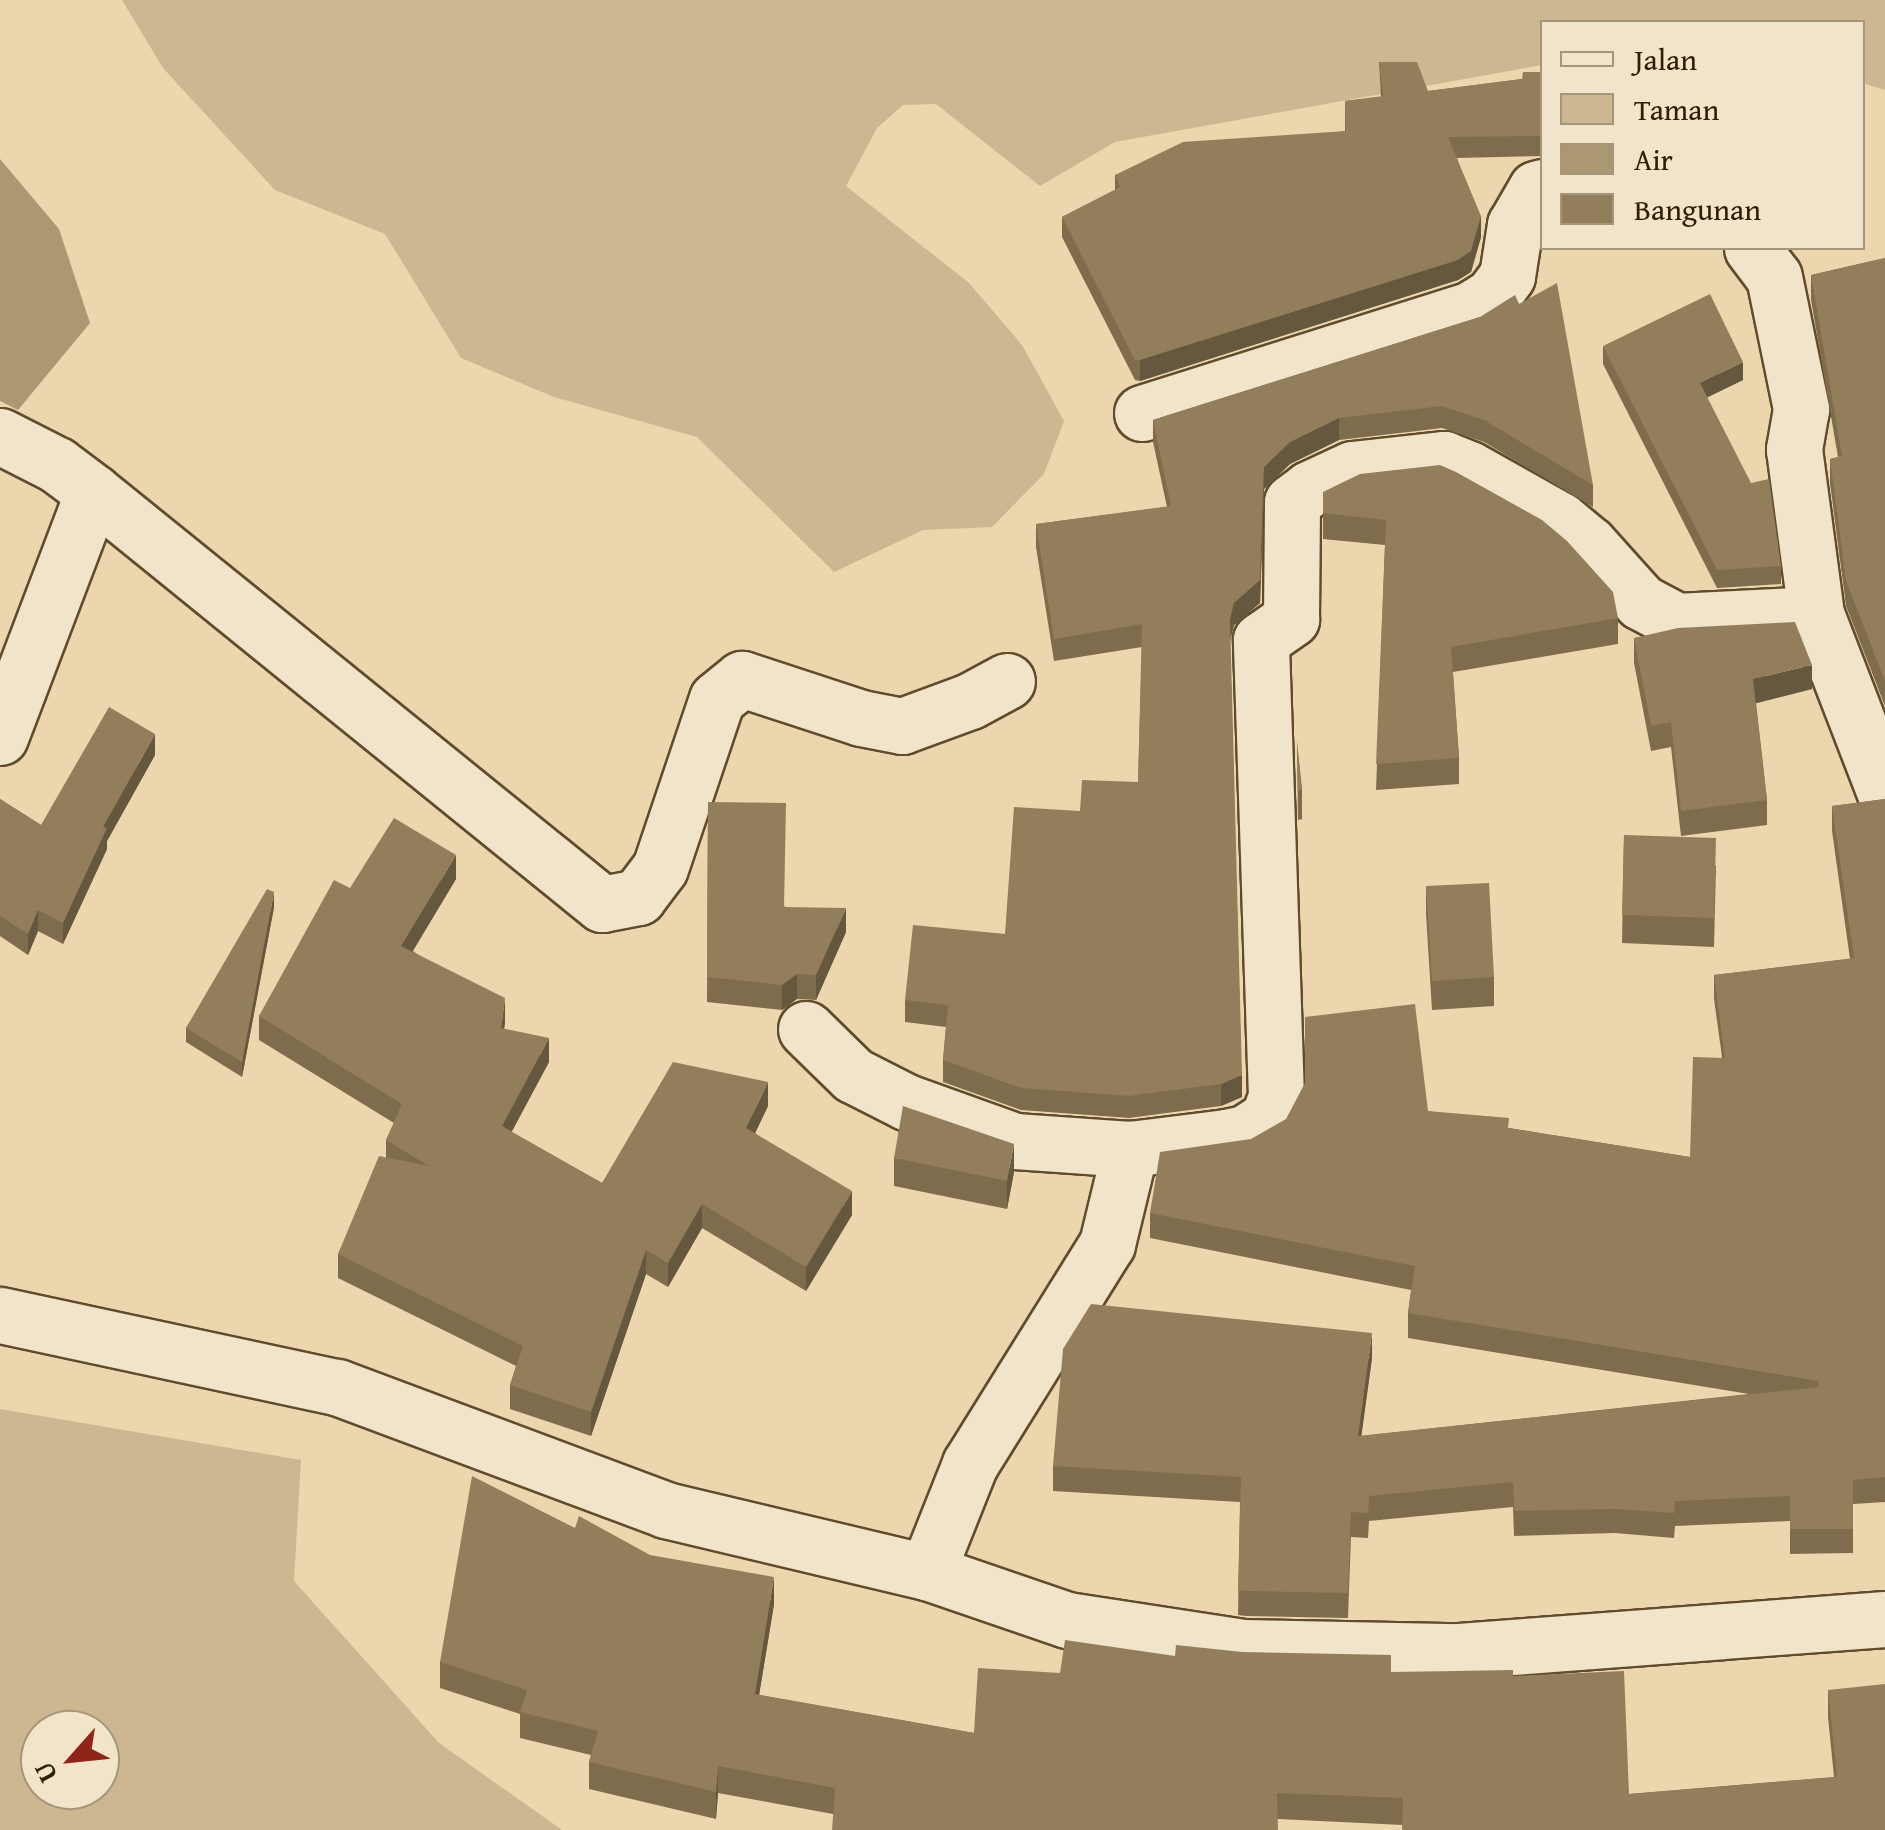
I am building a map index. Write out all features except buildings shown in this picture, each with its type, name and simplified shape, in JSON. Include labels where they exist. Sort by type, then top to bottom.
[{"type":"street","points":[[1142,413],[1470,309],[1492,295],[1506,276],[1515,226],[1540,189]]},
{"type":"street","points":[[1754,250],[1774,277],[1801,409],[1794,448],[1816,614],[1885,792]]},
{"type":"street","points":[[0,436],[56,465],[92,492],[602,904],[638,898],[660,868],[717,699],[742,679],[762,682],[861,718],[902,726],[970,701],[1007,681]]},
{"type":"street","points":[[806,1028],[853,1076],[906,1102],[1014,1141],[1130,1150],[1245,1133],[1268,1118],[1276,1097],[1260,640],[1291,619],[1292,502],[1352,470],[1444,459],[1560,520],[1589,544],[1641,602],[1676,621],[1816,614]]},
{"type":"street","points":[[0,736],[92,492]]},
{"type":"street","points":[[927,1572],[970,1464],[1107,1244],[1130,1150]]},
{"type":"street","points":[[0,1316],[337,1388],[666,1510],[927,1572],[1068,1620],[1243,1646],[1459,1651],[1885,1619]]},
{"type":"green space","points":[[122,0],[1885,0],[1885,90],[1865,84],[1865,20],[1540,20],[1540,65],[1115,142],[1040,186],[936,104],[903,105],[877,128],[846,186],[969,283],[1022,345],[1064,421],[1044,474],[992,527],[923,530],[834,572],[697,437],[554,397],[461,358],[385,234],[275,190],[163,68]]},
{"type":"green space","points":[[0,1409],[301,1460],[294,1581],[439,1743],[562,1830],[0,1830]]},
{"type":"water","points":[[0,159],[59,229],[90,323],[18,410],[0,401]]}]
